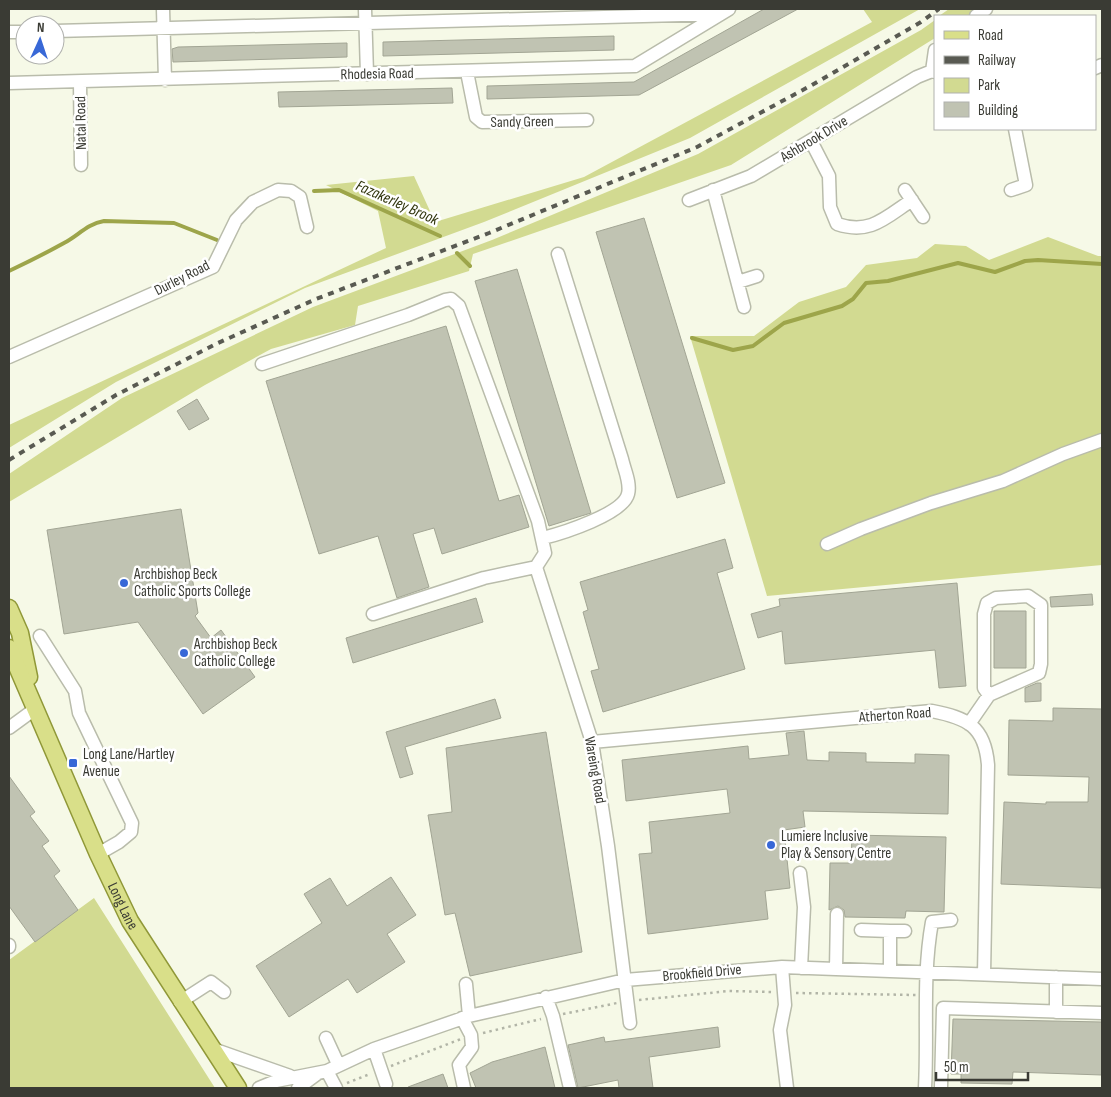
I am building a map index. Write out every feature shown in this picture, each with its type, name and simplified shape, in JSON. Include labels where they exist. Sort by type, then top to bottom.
[{"type":"main road","name":"Long Lane","points":[[9,608],[20,633],[35,709]]},
{"type":"main road","name":"Long Lane","points":[[9,648],[72,788],[98,854],[130,921],[180,1002],[238,1088]]},
{"type":"street","points":[[163,9],[165,80]]},
{"type":"street","points":[[365,9],[367,74]]},
{"type":"street","points":[[65,31],[365,22],[545,13],[725,11]]},
{"type":"street","name":"Rhodesia Road","points":[[9,83],[635,66],[725,11]]},
{"type":"street","name":"Sandy Green","points":[[467,72],[476,116],[482,122],[587,120]]},
{"type":"street","name":"Ashbrook Drive","points":[[690,200],[751,176],[917,77],[933,72]]},
{"type":"street","name":"Natal Road","points":[[80,82],[81,165]]},
{"type":"street","points":[[1011,190],[1026,185],[1015,130]]},
{"type":"street","points":[[811,141],[828,176],[830,207],[837,224],[852,229],[875,225],[909,195],[923,217]]},
{"type":"street","name":"Durley Road","points":[[9,357],[213,267],[241,214],[253,202],[270,193],[285,190],[300,197],[306,227]]},
{"type":"street","points":[[713,190],[744,307]]},
{"type":"street","points":[[543,538],[605,516],[617,508],[628,494],[628,481],[622,459],[558,254]]},
{"type":"street","points":[[738,282],[757,276]]},
{"type":"street","points":[[262,364],[450,299],[459,306],[543,538],[546,552],[536,567],[484,578],[373,614]]},
{"type":"street","points":[[827,544],[931,503],[1003,482],[1063,454],[1102,440]]},
{"type":"street","name":"Wareing Road","points":[[536,567],[592,742],[630,1023]]},
{"type":"street","points":[[969,724],[989,695],[1039,672],[1042,664],[1041,605],[1028,596],[996,598],[987,603],[984,614],[984,688],[989,695]]},
{"type":"street","points":[[40,636],[75,691],[79,713],[132,823],[130,832],[98,854]]},
{"type":"street","points":[[9,728],[35,709]]},
{"type":"street","name":"Atherton Road","points":[[592,742],[932,711],[958,716],[976,728],[987,747],[984,974]]},
{"type":"street","points":[[800,873],[805,923],[801,968]]},
{"type":"street","points":[[836,969],[837,914]]},
{"type":"street","points":[[951,920],[932,922],[926,973],[925,1086],[942,1088],[943,1008],[1102,1013]]},
{"type":"street","points":[[860,930],[904,931]]},
{"type":"street","points":[[890,931],[890,971]]},
{"type":"street","points":[[782,967],[785,1005],[780,1030],[787,1088]]},
{"type":"street","name":"Brookfield Drive","points":[[259,1088],[276,1081],[299,1085],[338,1064],[374,1049],[466,1017],[625,980],[782,967],[1102,979]]},
{"type":"street","points":[[1056,977],[1056,1012]]},
{"type":"street","points":[[180,1002],[211,982],[224,992]]},
{"type":"street","points":[[464,1088],[459,1065],[472,1047],[466,1017],[466,984]]},
{"type":"street","points":[[546,998],[553,1016],[570,1088]]},
{"type":"street","points":[[326,1038],[338,1064]]},
{"type":"street","points":[[212,1049],[299,1085]]},
{"type":"street","points":[[374,1049],[386,1084]]},
{"type":"street","points":[[322,1073],[336,1088]]},
{"type":"path","points":[[336,1088],[471,1035],[627,1001],[729,990],[926,996]]},
{"type":"green space","points":[[863,9],[920,9],[690,138],[484,222],[305,288],[116,382],[9,448],[9,425],[386,248],[378,211],[326,185],[414,176],[435,222],[584,177],[872,22]]},
{"type":"green space","points":[[949,9],[978,9],[969,15],[940,15]]},
{"type":"green space","points":[[934,21],[934,39],[731,165],[473,254],[469,271],[358,306],[355,325],[271,349],[205,385],[9,502],[9,474],[122,398],[313,307],[492,240],[698,154],[921,30]]},
{"type":"green space","points":[[1048,237],[1102,256],[1102,565],[767,596],[690,336],[754,336],[799,302],[846,287],[866,265],[917,258],[935,244],[966,246],[989,260]]},
{"type":"green space","points":[[94,898],[215,1088],[9,1088],[9,960]]},
{"type":"building","points":[[764,9],[798,9],[639,95],[487,99],[487,86],[634,82]]},
{"type":"building","points":[[614,36],[614,50],[383,56],[383,42]]},
{"type":"building","points":[[347,43],[347,57],[173,62],[172,49],[178,47]]},
{"type":"building","points":[[452,88],[453,103],[279,107],[278,92]]},
{"type":"building","points":[[644,218],[725,483],[677,498],[596,232]]},
{"type":"building","points":[[517,269],[591,513],[549,526],[475,281]]},
{"type":"building","points":[[446,326],[499,501],[519,495],[529,527],[442,554],[434,528],[413,534],[429,587],[397,598],[378,536],[319,554],[266,381]]},
{"type":"building","points":[[197,399],[209,419],[189,430],[177,411]]},
{"type":"building","name":"Archbishop Beck Catholic Sports College","points":[[181,509],[198,613],[195,616],[211,638],[221,630],[255,677],[203,714],[138,622],[64,634],[47,530]]},
{"type":"building","points":[[725,539],[733,568],[717,573],[745,669],[603,712],[591,671],[599,669],[583,612],[588,610],[580,582]]},
{"type":"building","points":[[957,583],[966,686],[939,688],[935,650],[785,664],[782,631],[758,638],[751,614],[780,606],[779,599]]},
{"type":"building","points":[[1092,594],[1093,605],[1051,607],[1050,597]]},
{"type":"building","points":[[476,598],[483,622],[353,663],[346,638]]},
{"type":"building","points":[[994,611],[1026,611],[1026,668],[994,668]]},
{"type":"building","points":[[1041,683],[1041,701],[1025,702],[1025,688]]},
{"type":"building","points":[[495,699],[501,718],[405,747],[413,774],[400,778],[386,732]]},
{"type":"building","points":[[1053,708],[1102,709],[1101,888],[1001,884],[1004,802],[1046,804],[1046,802],[1088,802],[1089,777],[1008,775],[1009,720],[1053,721]]},
{"type":"building","points":[[804,731],[807,760],[829,761],[829,752],[866,753],[866,762],[915,763],[915,754],[949,755],[948,814],[803,811],[805,827],[784,830],[790,888],[765,891],[768,919],[648,934],[639,854],[652,853],[649,822],[730,813],[727,789],[626,801],[622,760],[748,746],[749,759],[789,755],[786,733]]},
{"type":"building","points":[[546,732],[582,952],[470,976],[455,913],[445,915],[428,815],[452,812],[446,748]]},
{"type":"building","points":[[9,776],[35,812],[30,816],[49,841],[42,846],[60,871],[54,876],[78,910],[35,942],[9,906]]},
{"type":"building","points":[[852,835],[946,837],[944,912],[906,911],[905,918],[845,917],[844,910],[838,906],[829,910],[830,863],[851,863]]},
{"type":"building","points":[[391,877],[416,915],[387,934],[405,962],[357,993],[348,979],[289,1017],[256,966],[322,923],[304,894],[330,878],[347,906]]},
{"type":"building","points":[[953,1019],[1102,1022],[1102,1075],[1013,1072],[1012,1084],[961,1083],[961,1074],[951,1074]]},
{"type":"building","points":[[718,1027],[720,1047],[649,1057],[653,1088],[619,1088],[618,1080],[578,1088],[568,1045],[604,1037],[605,1042]]},
{"type":"building","points":[[545,1047],[555,1088],[476,1088],[470,1073],[492,1062]]},
{"type":"building","points":[[443,1074],[448,1088],[408,1087]]},
{"type":"waterway","name":"Fazakerley Brook","points":[[314,191],[339,190],[440,236]]},
{"type":"waterway","name":"Fazakerley Brook","points":[[9,271],[64,243],[88,227],[104,221],[174,223],[217,240]]},
{"type":"waterway","name":"Fazakerley Brook","points":[[457,253],[470,266]]},
{"type":"waterway","name":"Fazakerley Brook","points":[[692,338],[733,350],[753,346],[784,323],[842,306],[853,299],[866,283],[888,281],[958,263],[995,272],[1025,261],[1038,260],[1102,264]]},
{"type":"railway","points":[[9,460],[116,395],[218,343],[316,299],[489,233],[697,147],[812,85],[921,22],[939,9]]},
{"type":"place","name":"Archbishop Beck Catholic Sports College","points":[[124,583]]},
{"type":"place","name":"Archbishop Beck Catholic College","points":[[184,653]]},
{"type":"place","name":"Long Lane/Hartley Avenue","points":[[73,763]]},
{"type":"place","name":"Lumiere Inclusive Play & Sensory Centre","points":[[771,845]]}]
